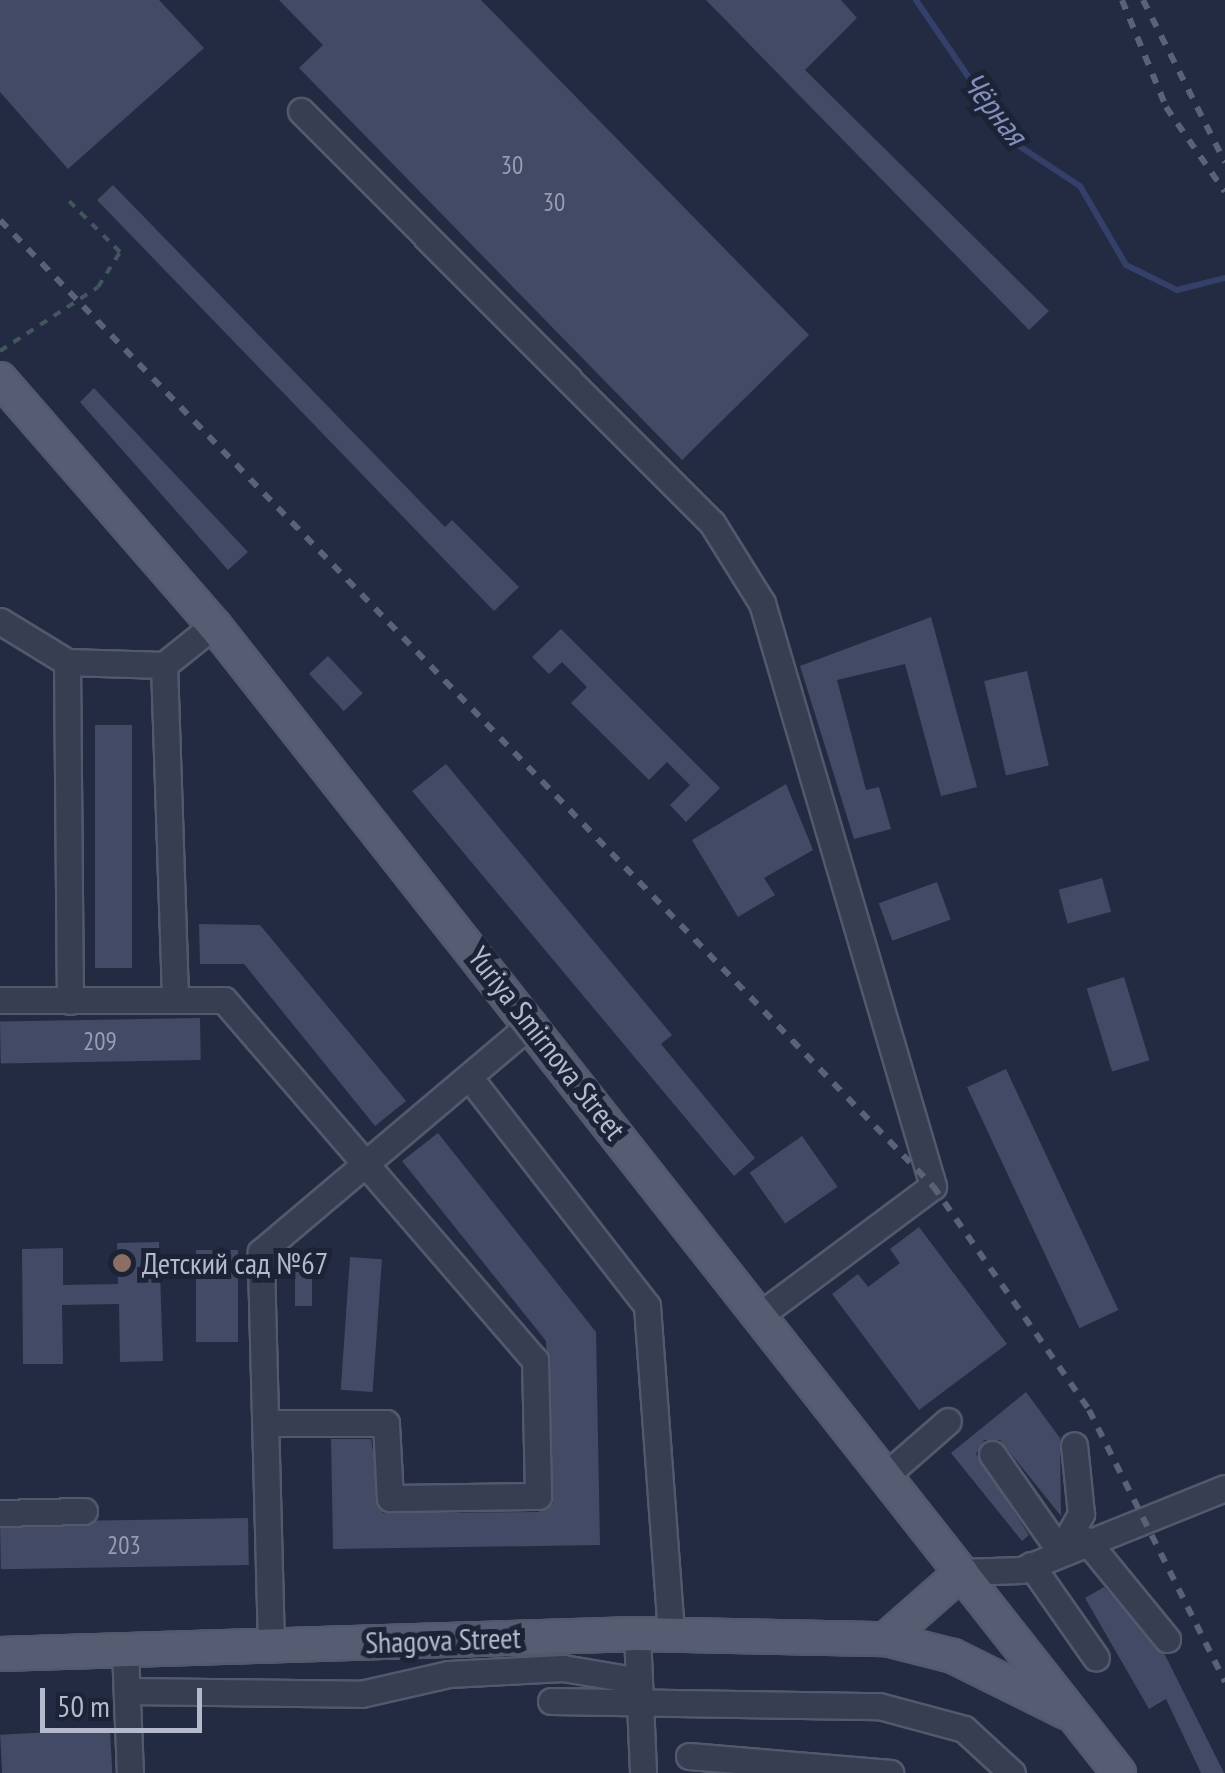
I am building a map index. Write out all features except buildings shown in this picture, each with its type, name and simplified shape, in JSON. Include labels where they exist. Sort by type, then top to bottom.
[{"type":"main road","name":"Yuriya Smirnova Street","points":[[0,379],[214,625],[761,1314],[1119,1773]]},
{"type":"main road","points":[[886,1640],[962,1572]]},
{"type":"main road","name":"Shagova Street","points":[[0,1654],[636,1634],[886,1640],[953,1656],[1079,1719]]},
{"type":"lane","points":[[300,111],[712,523],[762,603],[933,1186],[761,1314]]},
{"type":"lane","points":[[0,622],[67,662],[164,665],[214,625]]},
{"type":"lane","points":[[67,662],[70,1002]]},
{"type":"lane","points":[[164,665],[175,1000]]},
{"type":"lane","points":[[0,1000],[224,1000],[536,1360],[538,1496],[390,1498],[386,1423],[265,1423]]},
{"type":"lane","points":[[271,1646],[261,1252],[370,1169],[532,1024]]},
{"type":"lane","points":[[470,1077],[647,1306],[671,1635]]},
{"type":"lane","points":[[886,1475],[948,1421]]},
{"type":"lane","points":[[1060,1551],[1082,1514],[1074,1445]]},
{"type":"lane","points":[[992,1454],[1060,1551]]},
{"type":"lane","points":[[962,1572],[1031,1565],[1225,1488]]},
{"type":"lane","points":[[0,1512],[84,1511]]},
{"type":"lane","points":[[1086,1540],[1167,1639]]},
{"type":"lane","points":[[1031,1565],[1096,1658]]},
{"type":"lane","points":[[636,1634],[643,1773]]},
{"type":"lane","points":[[125,1650],[130,1773]]},
{"type":"lane","points":[[127,1692],[361,1694],[449,1674],[563,1668],[639,1691]]},
{"type":"lane","points":[[550,1701],[639,1691],[879,1706],[964,1729],[1012,1773]]},
{"type":"lane","points":[[689,1756],[890,1773]]},
{"type":"path","points":[[0,352],[98,287],[120,252],[65,197]]},
{"type":"waterway","name":"Чёрная","points":[[916,0],[1013,142],[1080,186],[1126,265],[1177,290],[1225,278]]},
{"type":"railway","points":[[1122,0],[1166,107],[1225,192]]},
{"type":"railway","points":[[1143,0],[1225,162]]},
{"type":"railway","points":[[0,220],[933,1186],[1089,1410],[1225,1682]]},
{"type":"place","name":"Детский сад №67","points":[[122,1263]]}]
